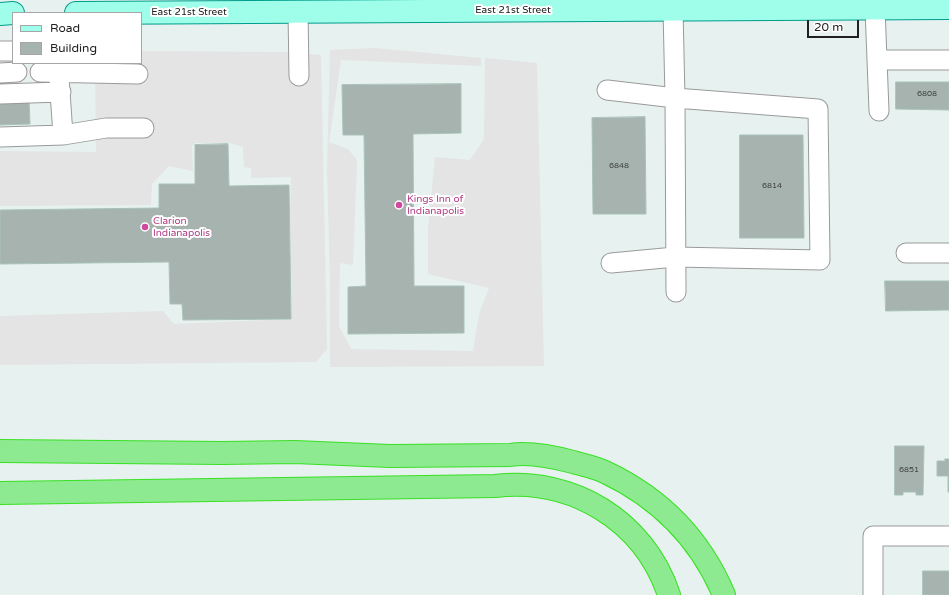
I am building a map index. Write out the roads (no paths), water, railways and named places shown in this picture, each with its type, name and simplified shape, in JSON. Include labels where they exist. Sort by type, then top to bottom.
[{"type":"highway","points":[[0,451],[222,453],[295,452],[390,456],[518,454],[566,460],[604,472],[626,482],[665,510],[682,527],[697,546],[714,573],[724,595]]},
{"type":"highway","points":[[0,493],[535,485],[584,499],[601,508],[625,527],[640,541],[653,561],[661,575],[669,595]]},
{"type":"main road","name":"East 21st Street","points":[[122,12],[306,8],[673,9],[864,5],[949,8]]},
{"type":"main road","points":[[0,14],[12,13]]},
{"type":"street","points":[[864,5],[877,60],[878,111]]},
{"type":"street","points":[[299,76],[306,8]]},
{"type":"street","points":[[673,9],[676,292]]},
{"type":"street","points":[[0,51],[12,51]]},
{"type":"street","points":[[877,60],[949,60]]},
{"type":"street","points":[[40,72],[59,67],[138,74]]},
{"type":"street","points":[[59,67],[63,135]]},
{"type":"street","points":[[607,90],[675,98],[818,109],[820,260],[675,257],[611,263]]},
{"type":"street","points":[[0,94],[61,92]]},
{"type":"street","points":[[0,137],[63,135],[106,128],[144,128]]},
{"type":"street","points":[[906,254],[949,253]]},
{"type":"street","points":[[873,595],[873,536],[949,536]]},
{"type":"place","name":"Kings Inn of Indianapolis","points":[[399,205]]},
{"type":"place","name":"Clarion Indianapolis","points":[[145,227]]}]
